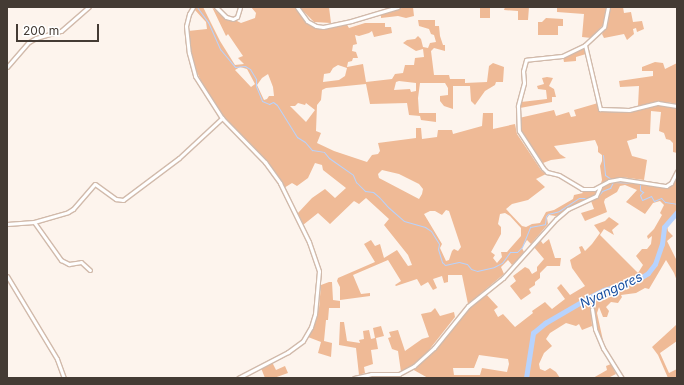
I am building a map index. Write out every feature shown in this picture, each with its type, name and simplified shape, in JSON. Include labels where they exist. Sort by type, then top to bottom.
[{"type":"street","points":[[7,67],[29,42],[36,38],[61,31],[89,7]]},
{"type":"street","points":[[192,7],[186,26],[192,69],[199,83],[222,118],[260,157],[280,183],[309,242],[319,271],[315,314],[311,327],[303,341],[288,352],[238,378]]},
{"type":"street","points":[[216,7],[226,17],[233,18],[237,17],[240,7]]},
{"type":"street","points":[[297,7],[307,21],[323,27],[351,21],[398,7]]},
{"type":"street","points":[[608,7],[604,27],[585,45],[562,56],[526,60],[523,71],[524,82],[518,106],[517,122],[520,134],[536,159],[547,172],[559,175],[582,190],[600,187],[609,181],[620,179],[666,186],[671,183],[677,172]]},
{"type":"street","points":[[585,45],[600,109],[629,110],[658,103],[677,106]]},
{"type":"street","points":[[7,224],[34,222],[73,209],[95,184],[116,199],[123,200],[179,158],[222,118]]},
{"type":"street","points":[[354,378],[371,374],[399,374],[414,366],[434,348],[468,306],[503,278],[556,219],[568,209],[596,196],[600,187]]},
{"type":"street","points":[[34,222],[62,260],[69,264],[81,262],[90,270]]},
{"type":"street","points":[[7,276],[57,359],[64,378]]},
{"type":"street","points":[[592,310],[595,329],[603,348],[622,378]]},
{"type":"shaded area","points":[[196,7],[203,7],[220,41],[235,65],[244,64],[238,58],[243,56],[228,34],[226,36],[212,7],[225,19],[230,21],[235,20],[241,23],[255,18],[256,13],[251,7],[296,7],[306,21],[320,28],[346,23],[349,28],[365,23],[385,23],[385,27],[391,27],[392,33],[374,37],[372,31],[359,36],[355,35],[357,44],[353,45],[352,51],[356,52],[358,58],[353,58],[352,61],[348,62],[347,67],[363,64],[366,82],[392,79],[395,74],[403,73],[405,65],[414,65],[415,58],[424,57],[423,49],[416,51],[403,43],[407,40],[415,39],[418,36],[421,39],[423,47],[428,48],[430,43],[436,42],[434,35],[431,34],[429,29],[419,26],[418,20],[435,20],[435,26],[439,26],[440,36],[443,45],[445,45],[445,51],[434,48],[431,51],[434,75],[449,75],[450,79],[465,79],[465,83],[487,82],[489,66],[493,63],[504,67],[503,82],[496,82],[495,85],[485,91],[475,105],[471,101],[470,86],[453,86],[453,109],[444,106],[440,101],[440,96],[448,95],[448,88],[445,83],[420,83],[418,98],[419,113],[436,113],[436,122],[421,120],[420,116],[409,115],[407,103],[370,104],[366,84],[326,88],[322,90],[321,100],[317,105],[316,131],[321,133],[317,143],[334,151],[367,162],[372,155],[378,154],[380,151],[378,143],[416,138],[416,128],[421,128],[422,139],[437,137],[438,130],[452,130],[453,134],[482,126],[483,113],[493,113],[493,129],[515,124],[517,134],[541,170],[546,174],[536,179],[545,187],[528,200],[512,204],[506,209],[522,226],[526,227],[532,224],[540,223],[546,212],[554,210],[573,199],[574,195],[583,193],[580,190],[587,191],[599,188],[597,194],[556,216],[549,215],[547,218],[548,224],[531,244],[527,240],[522,248],[524,252],[517,260],[512,265],[508,260],[501,267],[504,274],[468,304],[462,275],[448,275],[448,282],[444,283],[442,276],[433,279],[437,288],[433,290],[428,282],[421,286],[417,279],[396,286],[395,285],[401,281],[388,260],[353,275],[361,294],[370,293],[370,296],[340,300],[340,287],[337,281],[338,278],[375,262],[364,244],[371,240],[375,246],[380,244],[384,258],[397,250],[408,266],[412,265],[408,255],[384,225],[389,219],[366,198],[359,204],[354,201],[330,224],[318,213],[303,225],[297,214],[312,198],[325,189],[335,198],[346,188],[323,170],[322,165],[315,163],[308,178],[297,186],[292,183],[284,188],[267,161],[224,117],[204,88],[193,63],[188,31],[207,29],[206,22],[194,9]],"holes":[[[338,65],[347,68],[345,76],[339,80],[323,82],[324,74],[330,73],[333,68]],[[240,67],[247,69],[255,84],[251,87],[235,70]],[[268,74],[273,87],[274,96],[269,96],[264,100],[257,85],[262,78]],[[399,81],[416,83],[416,91],[411,92],[410,89],[394,90],[396,82]],[[298,103],[305,105],[306,103],[315,110],[306,122],[290,106],[295,106]],[[382,170],[399,174],[419,184],[423,189],[422,194],[419,199],[379,178],[378,174]],[[446,210],[449,211],[461,247],[458,251],[454,249],[449,260],[446,261],[440,248],[442,244],[424,214],[430,211],[435,211],[442,215]],[[505,213],[510,216],[521,228],[521,236],[507,252],[501,252],[502,257],[497,263],[493,258],[495,255],[491,252],[501,234],[501,227],[498,224],[500,214]]]},
{"type":"shaded area","points":[[299,7],[329,7],[331,23],[314,22]]},
{"type":"shaded area","points":[[406,7],[413,7],[414,16],[406,18],[398,16],[381,18],[381,13]]},
{"type":"shaded area","points":[[480,7],[490,7],[490,18],[480,18]]},
{"type":"shaded area","points":[[505,7],[529,7],[528,20],[518,20],[518,11],[504,10]]},
{"type":"shaded area","points":[[557,7],[606,7],[603,25],[591,38],[582,37],[584,14],[557,12]]},
{"type":"shaded area","points":[[610,7],[623,7],[624,13],[631,12],[633,22],[642,21],[644,29],[637,32],[636,28],[633,29],[634,34],[627,40],[624,34],[604,38],[602,34],[608,23]]},
{"type":"shaded area","points":[[546,18],[563,19],[563,26],[558,26],[558,35],[538,35],[538,22],[542,22]]},
{"type":"shaded area","points":[[585,47],[586,54],[576,57],[576,61],[564,62],[563,57]]},
{"type":"shaded area","points":[[655,62],[663,63],[665,69],[677,63],[677,104],[656,102],[638,106],[639,86],[620,87],[619,81],[653,76],[653,71],[642,71],[642,67]]},
{"type":"shaded area","points":[[542,78],[553,78],[549,86],[554,89],[556,97],[552,97],[552,102],[520,108],[521,102],[547,99],[546,90],[538,89],[537,86],[544,84]]},
{"type":"shaded area","points":[[598,103],[600,110],[602,111],[629,112],[665,104],[677,107],[677,153],[673,152],[673,143],[666,139],[664,133],[659,131],[661,112],[651,111],[650,134],[637,134],[637,138],[627,141],[632,156],[647,160],[644,180],[621,177],[601,183],[600,166],[602,155],[598,152],[598,147],[595,140],[554,146],[560,154],[566,158],[551,160],[543,163],[520,129],[519,118],[554,110],[556,116],[569,112],[571,117],[576,116],[574,110]]},
{"type":"shaded area","points":[[677,174],[677,215],[667,225],[668,231],[673,236],[667,241],[677,261],[677,281],[666,260],[649,289],[645,288],[636,293],[621,295],[622,297],[618,303],[611,302],[606,307],[609,311],[607,317],[603,317],[599,307],[597,313],[604,345],[595,323],[594,312],[596,305],[594,304],[591,309],[592,326],[582,330],[579,324],[576,326],[566,323],[550,333],[546,339],[552,346],[544,353],[539,364],[540,369],[545,371],[550,368],[556,372],[560,378],[428,378],[412,369],[438,346],[468,309],[485,293],[498,307],[494,310],[498,317],[503,314],[515,327],[533,313],[532,311],[545,302],[552,309],[565,299],[557,288],[561,284],[570,295],[585,286],[572,268],[570,260],[581,253],[579,247],[582,246],[585,251],[600,233],[594,225],[605,221],[609,217],[619,224],[612,230],[614,235],[604,229],[600,235],[638,273],[643,265],[636,256],[642,249],[647,249],[651,244],[652,236],[648,239],[647,236],[654,229],[662,215],[660,213],[664,205],[660,201],[653,203],[645,214],[626,202],[637,190],[625,185],[620,186],[617,192],[605,199],[604,202],[607,212],[585,221],[581,213],[594,209],[591,201],[599,197],[601,188],[611,182],[621,180],[667,188],[673,184]],"holes":[[[479,355],[508,359],[509,364],[507,372],[482,368],[480,375],[454,375],[453,368],[474,368]]]},
{"type":"shaded area","points":[[539,238],[543,244],[549,239],[555,258],[561,258],[560,266],[547,266],[540,273],[540,278],[535,282],[535,285],[529,289],[531,293],[521,300],[510,286],[516,281],[513,276],[525,267],[529,269],[532,274],[537,271],[537,267],[544,259],[533,246]]},
{"type":"shaded area","points":[[332,282],[333,300],[340,301],[340,308],[329,308],[328,320],[326,320],[324,341],[332,343],[331,357],[318,353],[321,342],[308,337],[319,308],[321,285]]},
{"type":"shaded area","points":[[435,308],[440,316],[454,312],[455,317],[429,350],[416,363],[401,372],[398,351],[392,349],[388,338],[391,337],[389,332],[398,330],[405,351],[422,339],[429,337],[421,314],[431,312]]},
{"type":"shaded area","points":[[340,322],[344,322],[347,341],[360,343],[359,340],[364,339],[363,331],[369,330],[371,339],[375,338],[373,328],[381,326],[384,336],[376,338],[378,349],[371,350],[373,364],[364,367],[365,373],[359,375],[356,348],[339,345]]},
{"type":"shaded area","points":[[676,325],[677,341],[660,353],[669,373],[677,369],[677,378],[668,378],[658,355],[652,347]]},
{"type":"shaded area","points":[[272,362],[276,370],[285,366],[288,373],[274,378],[265,378],[261,368]]},
{"type":"shaded area","points":[[611,364],[616,374],[608,378],[593,378],[607,370],[606,366]]},
{"type":"waterway","points":[[197,7],[208,22],[220,49],[235,67],[245,66],[250,69],[256,79],[256,86],[262,101],[269,104],[273,102],[277,105],[297,137],[305,142],[312,150],[324,152],[329,158],[353,175],[356,182],[365,191],[373,192],[404,221],[425,227],[431,231],[439,244],[438,249],[442,262],[445,265],[459,262],[467,264],[471,269],[477,271],[494,267],[502,263],[510,252],[517,252],[522,247],[530,227],[545,224],[546,216],[548,214],[559,211],[579,198],[591,198]]},
{"type":"waterway","points":[[603,155],[605,175],[611,179]]},
{"type":"waterway","points":[[598,196],[602,191],[610,188],[613,182],[640,183],[640,190],[643,192],[640,195],[642,200],[651,196],[654,201],[661,198],[665,202],[677,204]]},
{"type":"waterway","name":"Nyangores","points":[[526,378],[533,333],[545,323],[588,298],[604,290],[637,280],[648,273],[655,264],[662,244],[664,227],[677,212]]}]
